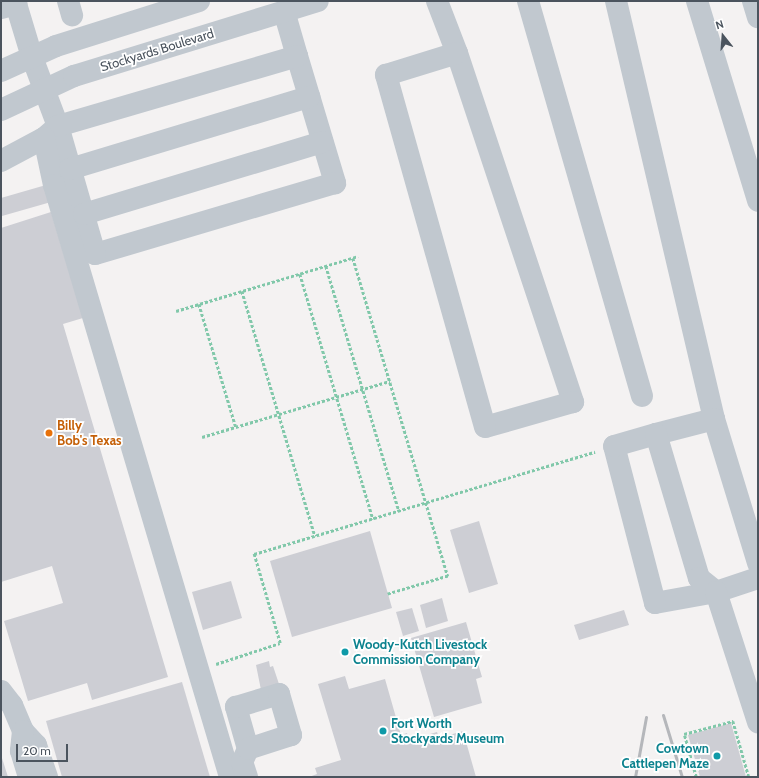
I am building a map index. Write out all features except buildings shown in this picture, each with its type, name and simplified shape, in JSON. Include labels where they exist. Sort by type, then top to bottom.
[{"type":"street","points":[[1,71],[56,46],[199,1]]},
{"type":"street","name":"Stockyards Boulevard","points":[[1,110],[74,76],[318,1]]},
{"type":"street","points":[[437,1],[457,53],[574,402],[486,427],[386,75],[457,53]]},
{"type":"street","points":[[528,1],[642,396]]},
{"type":"street","points":[[616,1],[714,419],[758,563]]},
{"type":"street","points":[[697,1],[758,201]]},
{"type":"street","points":[[752,1],[758,17]]},
{"type":"street","points":[[11,4],[45,89],[51,132],[54,185],[198,674],[230,777]]},
{"type":"street","points":[[51,132],[70,169],[95,254],[335,183],[284,11]]},
{"type":"street","points":[[1,161],[51,132],[297,56]]},
{"type":"street","points":[[70,169],[309,97]]},
{"type":"street","points":[[84,214],[322,142]]},
{"type":"street","points":[[714,419],[614,446],[655,603],[716,592],[758,578]]},
{"type":"street","points":[[656,434],[699,578],[716,592],[758,722]]},
{"type":"street","points":[[1,691],[12,704],[24,731],[36,745],[47,777]]},
{"type":"street","points":[[24,731],[21,752],[29,777]]},
{"type":"street","points":[[247,777],[242,762],[248,749]]},
{"type":"path","points":[[176,311],[358,256]]},
{"type":"path","points":[[353,258],[448,576],[388,594]]},
{"type":"path","points":[[326,266],[399,511]]},
{"type":"path","points":[[300,274],[373,519]]},
{"type":"path","points":[[242,291],[315,536]]},
{"type":"path","points":[[199,304],[236,426]]},
{"type":"path","points":[[202,437],[390,380]]},
{"type":"path","points":[[198,674],[221,661],[280,643],[254,554],[600,451]]},
{"type":"path","points":[[696,777],[684,734],[733,720],[749,777]]},
{"type":"railway","points":[[663,715],[682,777]]},
{"type":"railway","points":[[635,777],[646,717]]},
{"type":"place","name":"Billy Bob's Texas","points":[[49,433]]},
{"type":"place","name":"Woody-Kutch Livestock Commission Company","points":[[345,652]]},
{"type":"place","name":"Fort Worth Stockyards Museum","points":[[383,731]]},
{"type":"place","name":"Cowtown Cattlepen Maze","points":[[717,756]]}]
